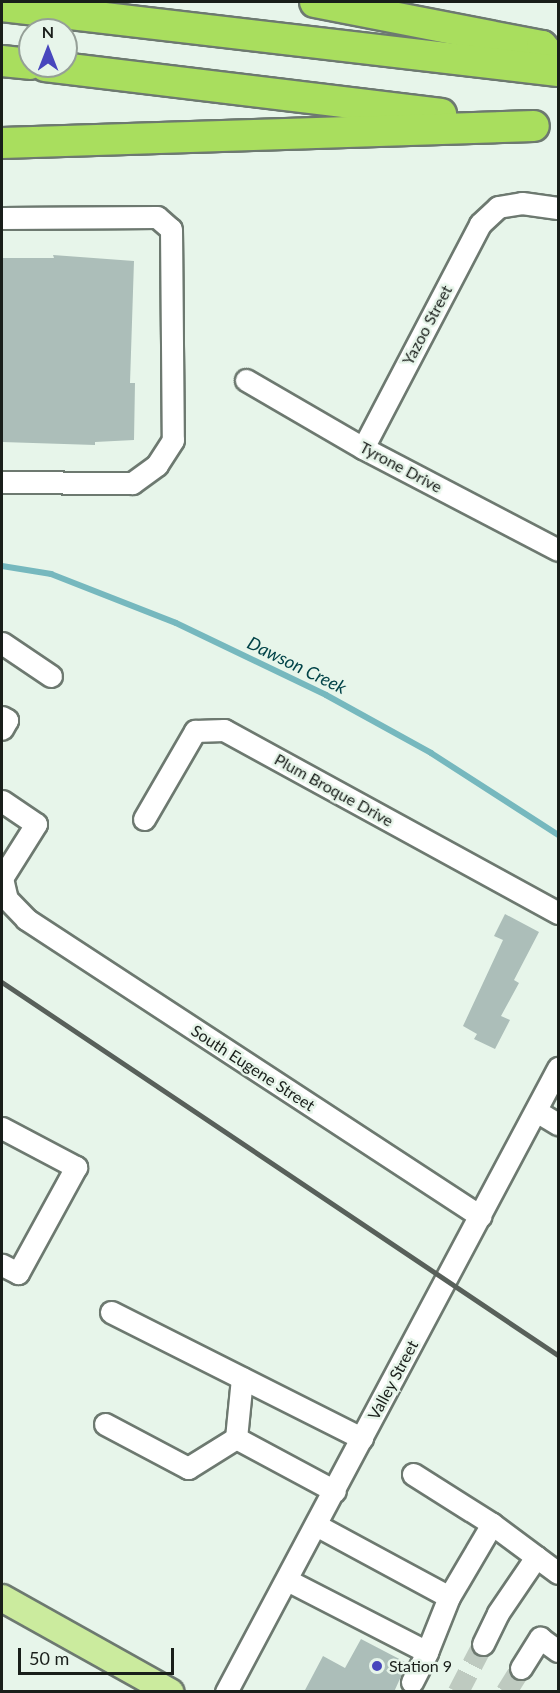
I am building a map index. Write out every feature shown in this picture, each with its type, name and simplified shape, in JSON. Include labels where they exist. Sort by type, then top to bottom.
[{"type":"highway","points":[[315,2],[542,46],[558,65]]},
{"type":"highway","points":[[2,6],[558,71]]},
{"type":"highway","points":[[2,61],[18,63]]},
{"type":"highway","points":[[78,70],[546,127]]},
{"type":"highway","points":[[2,143],[546,127]]},
{"type":"main road","points":[[2,1598],[170,1692]]},
{"type":"street","name":"Yazoo Street","points":[[363,448],[480,224],[498,207],[522,203],[558,208]]},
{"type":"street","points":[[2,218],[157,217],[171,229],[173,440],[157,465],[132,483],[2,482]]},
{"type":"street","name":"Tyrone Drive","points":[[246,380],[363,448],[558,550]]},
{"type":"street","points":[[2,643],[51,676]]},
{"type":"street","points":[[2,717],[7,720],[2,729]]},
{"type":"street","name":"Plum Broque Drive","points":[[144,819],[195,731],[224,730],[558,913]]},
{"type":"street","points":[[2,801],[36,824],[2,878]]},
{"type":"street","name":"South Eugene Street","points":[[2,878],[8,899],[26,919],[480,1216]]},
{"type":"street","name":"Valley Street","points":[[226,1692],[335,1491],[558,1068]]},
{"type":"street","points":[[536,1111],[558,1124]]},
{"type":"street","points":[[2,1128],[76,1167],[18,1273],[2,1265]]},
{"type":"street","points":[[111,1312],[362,1438]]},
{"type":"street","points":[[236,1438],[242,1378]]},
{"type":"street","points":[[105,1424],[188,1468],[236,1438]]},
{"type":"street","points":[[236,1438],[335,1491]]},
{"type":"street","points":[[413,1474],[492,1524],[558,1573]]},
{"type":"street","points":[[412,1682],[449,1597],[492,1524]]},
{"type":"street","points":[[316,1525],[449,1597]]},
{"type":"street","points":[[483,1644],[498,1613],[536,1557]]},
{"type":"street","points":[[287,1580],[427,1652]]},
{"type":"street","points":[[521,1668],[540,1638],[558,1651]]},
{"type":"building","points":[[53,255],[134,261],[130,383],[135,383],[134,440],[95,442],[95,445],[2,442],[2,258],[54,258]]},
{"type":"building","points":[[505,914],[539,932],[514,980],[519,983],[501,1016],[510,1020],[495,1049],[474,1039],[477,1034],[463,1026],[503,940],[494,936]]},
{"type":"building","name":"Station 9","points":[[361,1639],[407,1663],[394,1692],[304,1692],[323,1656],[345,1668]]},
{"type":"waterway","name":"Dawson Creek","points":[[2,566],[51,574],[176,623],[326,695],[431,753],[558,835]]},
{"type":"tunnel","points":[[458,1692],[483,1644]]},
{"type":"tunnel","points":[[506,1692],[521,1668]]},
{"type":"railway","points":[[2,982],[558,1355]]},
{"type":"place","name":"Station 9","points":[[377,1666]]}]
